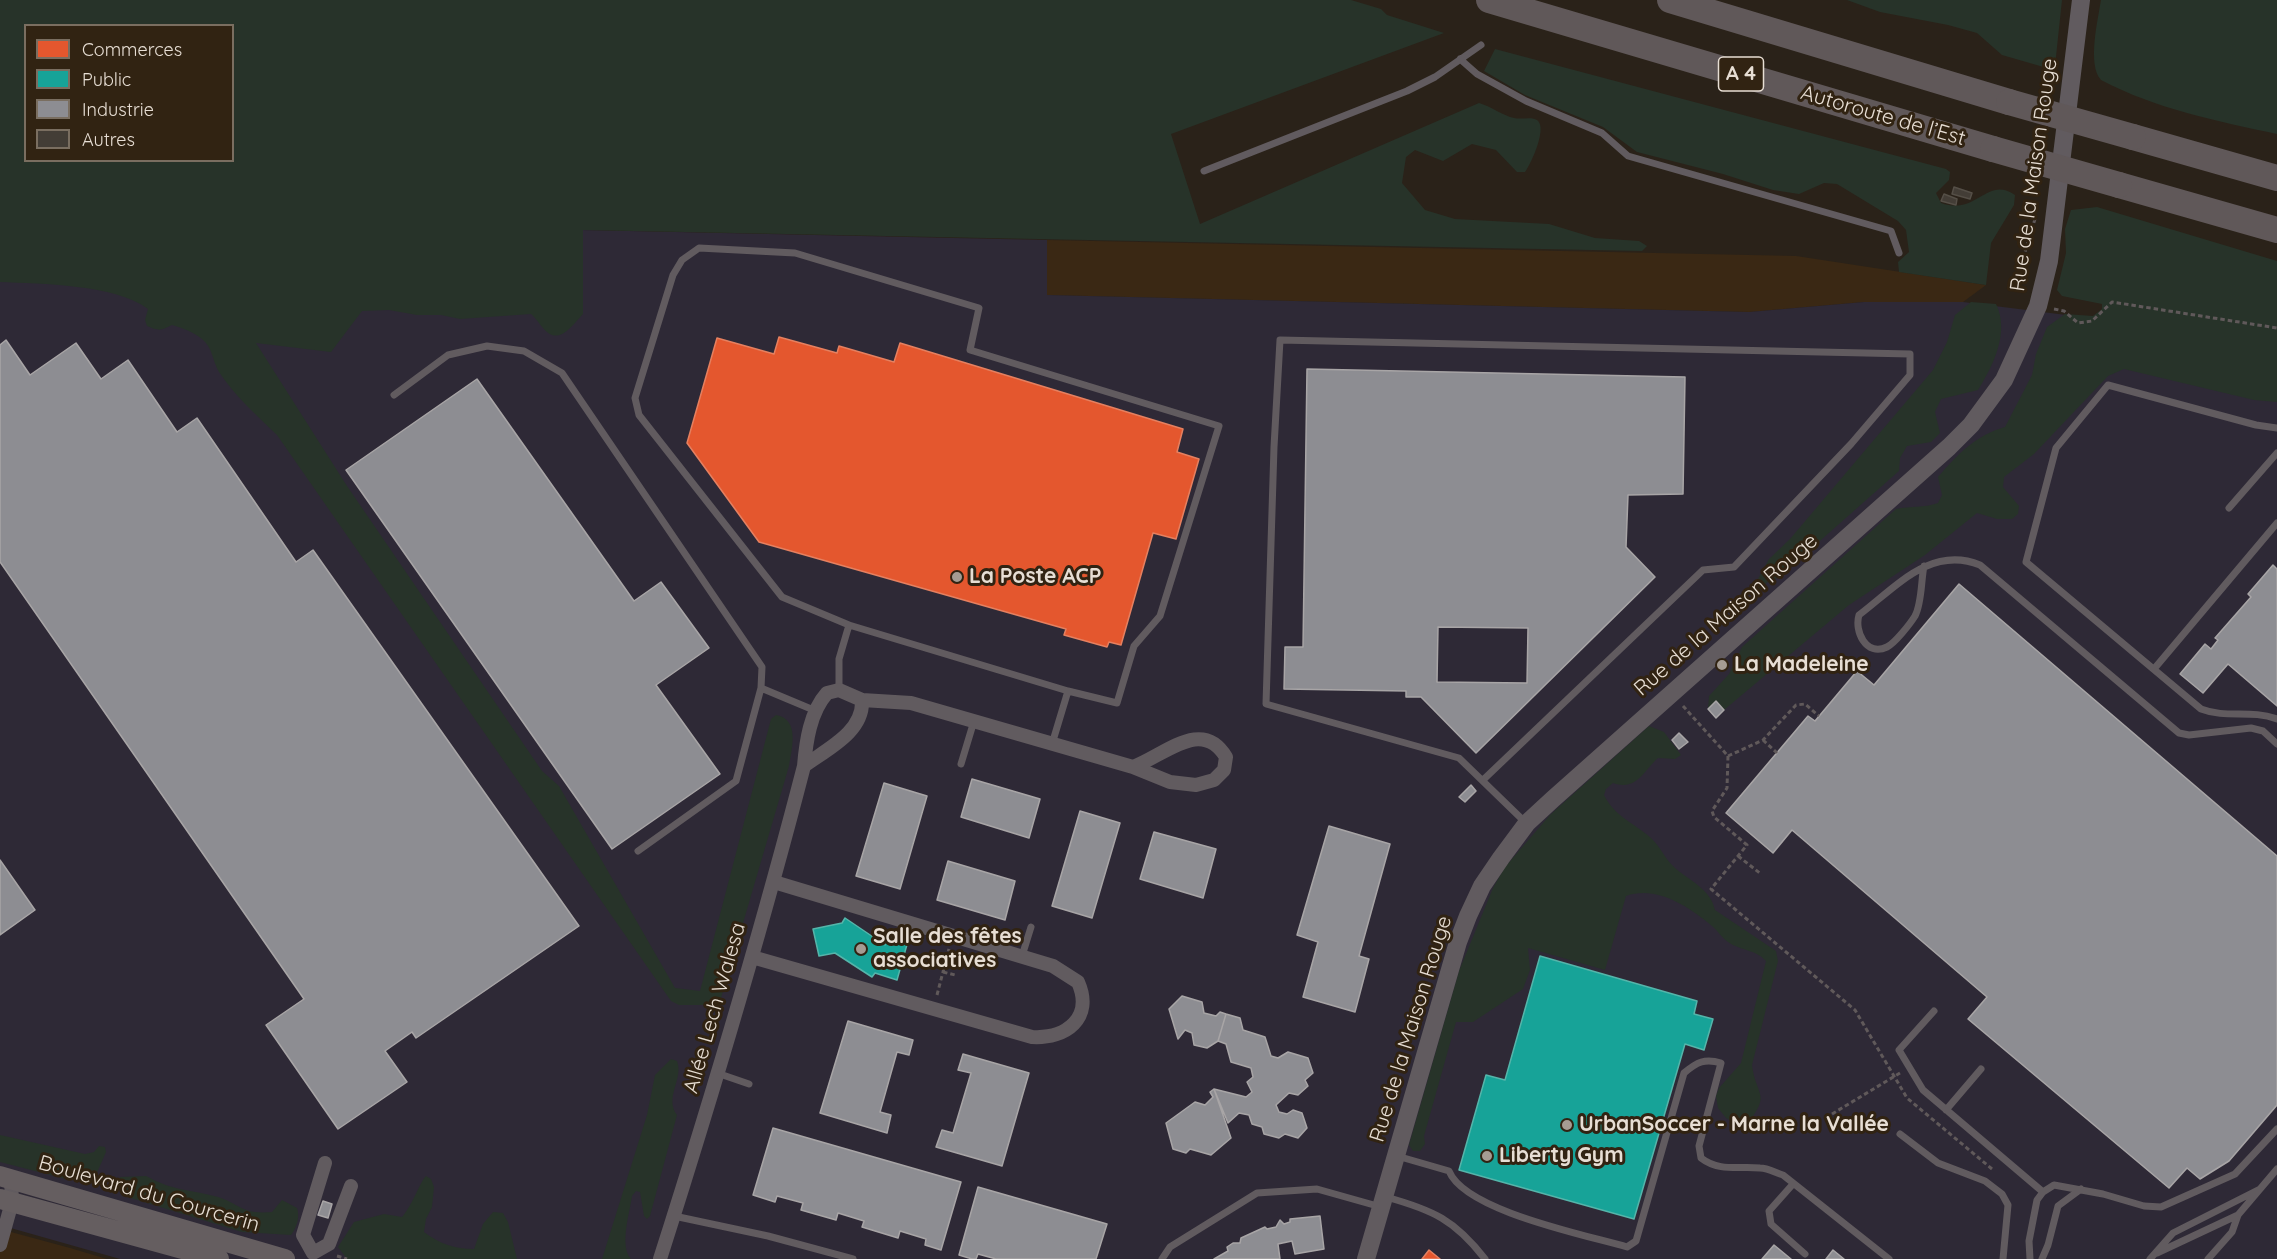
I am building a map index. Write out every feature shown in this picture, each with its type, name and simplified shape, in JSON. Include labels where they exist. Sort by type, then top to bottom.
[{"type":"highway","name":"Autoroute de l’Est","points":[[1489,0],[1993,149],[2277,230]]},
{"type":"highway","name":"A 4","points":[[1670,0],[2009,102],[2277,178]]},
{"type":"main road","name":"Boulevard du Courcerin","points":[[6,1178],[285,1259]]},
{"type":"main road","name":"Boulevard du Courcerin","points":[[6,1201],[219,1259]]},
{"type":"street","name":"Rue de la Maison Rouge","points":[[1366,1259],[1458,942],[1482,886],[1527,823],[1949,447],[1994,395],[2027,334],[2044,281],[2081,0]]},
{"type":"street","points":[[839,690],[862,700],[911,703],[1133,767],[1170,782],[1196,785],[1214,780],[1224,770],[1226,757],[1219,745],[1205,737],[1194,738],[1133,767]]},
{"type":"street","name":"Allée Lech Walesa","points":[[660,1259],[774,882],[804,766],[805,748],[816,711],[827,693],[839,690]]},
{"type":"street","points":[[804,766],[846,735],[859,722],[863,711],[862,700]]},
{"type":"street","points":[[752,957],[1032,1037],[1058,1035],[1080,1017],[1083,1005],[1078,982],[1053,966],[774,882]]},
{"type":"street","points":[[325,1163],[303,1236],[313,1256],[329,1244],[351,1186]]},
{"type":"street","points":[[0,1245],[6,1201],[6,1178]]},
{"type":"street","points":[[54,1215],[70,1212],[91,1216],[100,1205]]},
{"type":"lane","points":[[1204,171],[1407,91],[1481,45]]},
{"type":"lane","points":[[1460,59],[1477,74],[1526,101],[1602,133],[1628,156],[1891,231],[1899,253]]},
{"type":"lane","points":[[699,248],[795,253],[979,308],[970,350],[1219,426],[1160,616],[1134,646],[1117,703],[1068,691],[849,626],[782,597],[639,415],[635,398],[673,275],[682,260],[699,248]]},
{"type":"lane","points":[[1483,780],[1703,570],[1734,567],[1851,444],[1910,375],[1911,354],[1280,340],[1274,447],[1266,704],[1459,758],[1527,823]]},
{"type":"lane","points":[[394,395],[448,355],[487,346],[524,351],[562,373],[762,667],[760,688],[736,781],[638,851]]},
{"type":"lane","points":[[2277,428],[2256,425],[2108,385],[2056,448],[2026,562],[2201,709],[2217,715],[2260,713],[2277,719]]},
{"type":"lane","points":[[2229,508],[2277,453]]},
{"type":"lane","points":[[2154,669],[2277,523]]},
{"type":"lane","points":[[1923,566],[1915,615],[1888,647],[1878,649],[1868,645],[1858,636],[1856,626],[1859,615],[1923,566],[1942,558],[1964,558],[1980,565],[2179,733],[2189,735],[2251,728],[2263,731],[2277,744]]},
{"type":"lane","points":[[839,690],[839,659],[849,626]]},
{"type":"lane","points":[[760,688],[816,711]]},
{"type":"lane","points":[[1052,744],[1068,691]]},
{"type":"lane","points":[[961,764],[974,721]]},
{"type":"lane","points":[[1022,956],[1031,927]]},
{"type":"lane","points":[[1934,1011],[1899,1050],[1923,1090],[2043,1192]]},
{"type":"lane","points":[[1396,1155],[1449,1171],[1453,1182],[1495,1208],[1627,1247],[1636,1241],[1684,1072],[1697,1062],[1711,1060],[1721,1063],[1699,1146],[1701,1158],[1710,1165],[1724,1168],[1763,1168],[1783,1175],[1889,1259]]},
{"type":"lane","points":[[1947,1110],[1981,1069]]},
{"type":"lane","points":[[717,1073],[749,1084]]},
{"type":"lane","points":[[2030,1259],[2031,1228],[2037,1200],[2043,1192],[2054,1185],[2081,1189],[2144,1206],[2161,1207],[2235,1174],[2277,1129]]},
{"type":"lane","points":[[1900,1134],[1938,1163],[1985,1181],[2002,1194],[2008,1205],[2003,1259]]},
{"type":"lane","points":[[2208,1259],[2232,1232],[2238,1215],[2277,1169]]},
{"type":"lane","points":[[1793,1184],[1769,1211],[1771,1224],[1805,1254]]},
{"type":"lane","points":[[1162,1259],[1170,1248],[1257,1193],[1317,1189],[1422,1207],[1455,1224],[1485,1259]]},
{"type":"lane","points":[[2042,1259],[2049,1245],[2058,1206],[2081,1189]]},
{"type":"lane","points":[[2152,1256],[2173,1233],[2260,1190]]},
{"type":"lane","points":[[2152,1256],[2238,1215]]},
{"type":"lane","points":[[674,1216],[768,1236],[853,1259]]},
{"type":"lane","points":[[2152,1256],[2161,1259]]},
{"type":"path","points":[[2028,284],[2025,252],[2038,214]]},
{"type":"path","points":[[2064,311],[2078,323],[2092,321],[2112,302],[2277,328]]},
{"type":"path","points":[[1728,756],[1763,740],[1796,705],[1805,704],[1819,716]]},
{"type":"path","points":[[1683,707],[1728,756],[1727,788],[1712,811],[1714,817],[1747,845],[1711,889],[1855,1010],[1896,1075],[1907,1098],[1996,1173]]},
{"type":"path","points":[[1763,740],[1777,753]]},
{"type":"path","points":[[1738,856],[1761,874]]},
{"type":"path","points":[[933,1009],[953,936]]},
{"type":"path","points":[[943,972],[955,975]]},
{"type":"path","points":[[1832,1114],[1896,1075]]},
{"type":"shaded area","points":[[583,230],[1047,240],[1047,295],[1749,312],[1864,302],[1963,302],[2106,320],[2277,357],[2277,1259],[120,1259],[0,1225],[0,263],[583,298]]},
{"type":"shaded area","points":[[1047,240],[1796,256],[1986,285],[1963,302],[1864,302],[1749,312],[1047,295]]},
{"type":"shaded area","points":[[0,1229],[70,1248],[107,1259],[0,1259]]},
{"type":"green space","points":[[0,0],[1351,0],[1381,9],[1387,15],[1444,33],[1171,134],[1200,224],[1479,103],[1510,117],[1537,120],[1540,124],[1540,137],[1531,161],[1525,172],[1517,172],[1496,150],[1472,144],[1443,161],[1415,150],[1406,157],[1402,183],[1425,210],[1455,219],[1549,224],[1595,238],[1639,241],[1647,246],[1642,251],[583,230],[583,314],[567,331],[557,336],[547,332],[531,314],[460,319],[389,310],[362,311],[331,352],[256,343],[347,486],[542,771],[559,786],[675,988],[700,991],[771,719],[776,715],[789,722],[793,735],[789,766],[719,1005],[679,1005],[671,1001],[277,435],[225,381],[206,343],[191,332],[172,325],[160,330],[147,326],[145,320],[148,309],[134,301],[97,290],[0,282]]},
{"type":"green space","points":[[1847,0],[2062,0],[2055,66],[2047,68],[2002,55],[1977,33],[1880,12]]},
{"type":"green space","points":[[2101,0],[2277,0],[2277,134],[2209,119],[2165,106],[2101,80],[2097,73],[2094,53]]},
{"type":"green space","points":[[1495,49],[1946,169],[1950,172],[1949,180],[1936,193],[1941,203],[1953,206],[1964,204],[1989,192],[2005,190],[2015,195],[2014,205],[1991,243],[1986,285],[1899,272],[1898,262],[1909,252],[1906,230],[1898,221],[1837,184],[1824,183],[1799,194],[1773,190],[1723,174],[1637,152],[1603,127],[1525,95],[1484,71]]},
{"type":"green space","points":[[2097,207],[2277,261],[2277,402],[2254,400],[2124,369],[2108,376],[2034,454],[2004,477],[2003,487],[2019,506],[2018,514],[2012,519],[1997,519],[1977,513],[1925,555],[1849,605],[1724,710],[1716,702],[1708,709],[1709,696],[1729,674],[1742,647],[1896,509],[1938,503],[1942,495],[1938,477],[1945,469],[1976,441],[2005,427],[2032,375],[2036,354],[2047,327],[2065,314],[2093,316],[2102,309],[2102,304],[2062,296],[2057,290],[2066,253],[2065,229],[2071,210]]},
{"type":"green space","points":[[1971,302],[1996,304],[2001,326],[1994,360],[1978,390],[1941,399],[1935,412],[1940,433],[1931,442],[1907,446],[1900,458],[1899,471],[1778,578],[1769,581],[1758,590],[1754,586],[1769,559],[1790,539],[1933,370],[1947,342],[1955,315]]},
{"type":"green space","points":[[1649,726],[1664,732],[1681,755],[1675,759],[1658,758],[1633,783],[1621,785],[1613,783],[1606,789],[1604,795],[1608,803],[1654,841],[1674,867],[1709,896],[1715,910],[1776,951],[1778,961],[1752,1065],[1761,1100],[1755,1114],[1747,1124],[1737,1124],[1726,1118],[1718,1108],[1716,1096],[1719,1088],[1741,1063],[1766,961],[1757,954],[1728,942],[1712,926],[1683,905],[1661,896],[1638,893],[1626,896],[1605,970],[1528,948],[1530,970],[1523,989],[1473,1022],[1456,1022],[1424,1136],[1425,1144],[1420,1151],[1413,1151],[1409,1145],[1459,971],[1493,888],[1505,867],[1550,815]]},
{"type":"green space","points":[[671,1059],[677,1061],[678,1068],[672,1102],[677,1115],[650,1216],[647,1219],[644,1216],[640,1192],[636,1191],[632,1196],[626,1238],[626,1246],[631,1259],[602,1259],[647,1115],[655,1075]]},
{"type":"green space","points":[[0,1135],[85,1154],[94,1152],[99,1146],[105,1147],[106,1152],[96,1175],[66,1179],[0,1162]]},
{"type":"green space","points":[[146,1176],[172,1187],[222,1199],[253,1212],[272,1212],[282,1200],[297,1208],[296,1225],[291,1235],[242,1232],[121,1195],[120,1177]]},
{"type":"green space","points":[[426,1176],[431,1179],[434,1187],[432,1207],[426,1219],[424,1232],[448,1245],[474,1249],[483,1224],[493,1212],[503,1213],[508,1222],[517,1259],[347,1259],[338,1247],[354,1222],[384,1214],[402,1217]]},
{"type":"building: Commerces","points":[[779,337],[837,353],[839,346],[894,362],[900,343],[1183,429],[1177,452],[1199,459],[1176,539],[1153,533],[1121,645],[1109,642],[1107,647],[1064,635],[1066,629],[759,542],[687,443],[717,338],[774,354]]},
{"type":"building: Commerces","points":[[1429,1250],[1440,1259],[1422,1259]]},
{"type":"building: Public","name":"Salle des fêtes associatives","points":[[845,918],[885,945],[888,936],[908,941],[897,980],[875,973],[872,977],[835,953],[819,956],[813,929],[842,923]]},
{"type":"building: Public","name":"UrbanSoccer - Marne la Vallée","points":[[1540,956],[1697,1001],[1694,1014],[1713,1019],[1704,1050],[1685,1044],[1634,1219],[1459,1170],[1486,1075],[1505,1080]]},
{"type":"building: Industrie","points":[[6,340],[30,375],[76,343],[101,379],[128,360],[177,432],[197,418],[296,562],[313,550],[579,926],[416,1038],[412,1032],[385,1051],[407,1082],[338,1129],[266,1025],[304,999],[0,562],[0,345]]},
{"type":"building: Industrie","points":[[1307,369],[1685,377],[1683,494],[1628,495],[1626,547],[1655,577],[1476,753],[1421,697],[1406,697],[1406,691],[1284,689],[1285,647],[1303,647]],"holes":[[[1438,627],[1528,628],[1527,683],[1437,682]]]},
{"type":"building: Industrie","points":[[477,379],[634,601],[661,582],[709,648],[656,685],[720,774],[612,849],[346,470]]},
{"type":"building: Industrie","points":[[2273,565],[2277,569],[2277,706],[2228,664],[2203,693],[2180,674],[2205,644],[2211,649],[2218,640],[2215,638],[2251,597],[2248,594]]},
{"type":"building: Industrie","points":[[1959,584],[2277,856],[2277,1105],[2229,1161],[2200,1179],[2187,1168],[2169,1188],[1968,1019],[1987,997],[1792,830],[1773,853],[1726,813],[1808,716],[1815,721],[1857,671],[1874,685]]},
{"type":"building: Industrie","points":[[1716,701],[1724,710],[1716,718],[1708,709]]},
{"type":"building: Industrie","points":[[1679,733],[1688,742],[1679,749],[1672,740]]},
{"type":"building: Industrie","points":[[972,779],[1040,799],[1029,838],[961,817]]},
{"type":"building: Industrie","points":[[884,783],[927,796],[900,889],[856,876]]},
{"type":"building: Industrie","points":[[1471,785],[1476,791],[1465,802],[1459,797]]},
{"type":"building: Industrie","points":[[1080,811],[1120,823],[1092,918],[1052,906]]},
{"type":"building: Industrie","points":[[1329,826],[1390,844],[1359,956],[1369,959],[1355,1012],[1303,997],[1318,942],[1297,935]]},
{"type":"building: Industrie","points":[[1154,832],[1216,849],[1203,898],[1140,879]]},
{"type":"building: Industrie","points":[[0,860],[35,910],[0,935]]},
{"type":"building: Industrie","points":[[948,861],[1015,881],[1005,920],[937,900]]},
{"type":"building: Industrie","points":[[1182,996],[1202,1002],[1204,1013],[1216,1016],[1220,1012],[1226,1014],[1218,1041],[1207,1048],[1194,1045],[1192,1033],[1185,1030],[1178,1039],[1169,1009]]},
{"type":"building: Industrie","points":[[1226,1014],[1240,1018],[1243,1030],[1265,1037],[1271,1056],[1278,1058],[1288,1052],[1308,1058],[1313,1073],[1305,1080],[1308,1086],[1298,1095],[1289,1093],[1276,1105],[1279,1112],[1287,1114],[1293,1110],[1302,1113],[1307,1128],[1298,1138],[1285,1134],[1279,1138],[1264,1134],[1262,1127],[1252,1124],[1249,1115],[1239,1113],[1228,1123],[1214,1089],[1246,1097],[1252,1092],[1247,1082],[1253,1077],[1251,1068],[1231,1062],[1226,1044],[1218,1041]]},
{"type":"building: Industrie","points":[[848,1021],[913,1040],[909,1055],[897,1052],[880,1112],[891,1115],[887,1133],[820,1113]]},
{"type":"building: Industrie","points":[[963,1054],[1029,1073],[1002,1166],[936,1147],[942,1130],[953,1133],[971,1073],[958,1070]]},
{"type":"building: Industrie","points":[[1214,1089],[1231,1138],[1211,1155],[1190,1149],[1186,1153],[1173,1149],[1166,1123],[1195,1102],[1205,1105],[1213,1097],[1210,1092]]},
{"type":"building: Industrie","points":[[773,1128],[961,1182],[941,1250],[925,1245],[926,1239],[900,1231],[898,1238],[862,1227],[864,1221],[838,1213],[836,1220],[801,1210],[803,1203],[777,1196],[775,1202],[753,1195]]},
{"type":"building: Industrie","points":[[978,1187],[1107,1224],[1096,1259],[996,1259],[978,1254],[976,1259],[972,1259],[959,1255]]},
{"type":"building: Industrie","points":[[323,1201],[332,1204],[328,1218],[318,1215]]},
{"type":"building: Industrie","points":[[1320,1216],[1324,1249],[1295,1254],[1292,1241],[1278,1244],[1280,1259],[1214,1259],[1228,1251],[1227,1247],[1233,1243],[1240,1243],[1241,1238],[1265,1227],[1267,1229],[1276,1227],[1280,1220],[1284,1224],[1290,1222],[1290,1219]]},
{"type":"building: Industrie","points":[[1774,1245],[1791,1259],[1762,1259]]},
{"type":"building: Industrie","points":[[1833,1250],[1844,1259],[1826,1259]]},
{"type":"building: Autres","points":[[1954,187],[1972,193],[1970,199],[1952,194]]},
{"type":"building: Autres","points":[[1944,194],[1957,199],[1956,205],[1941,201]]},
{"type":"place","name":"La Poste ACP","points":[[957,577]]},
{"type":"place","name":"La Madeleine","points":[[1722,665]]},
{"type":"place","name":"Salle des fêtes associatives","points":[[861,949]]},
{"type":"place","name":"UrbanSoccer - Marne la Vallée","points":[[1567,1125]]},
{"type":"place","name":"Liberty Gym","points":[[1487,1156]]}]
